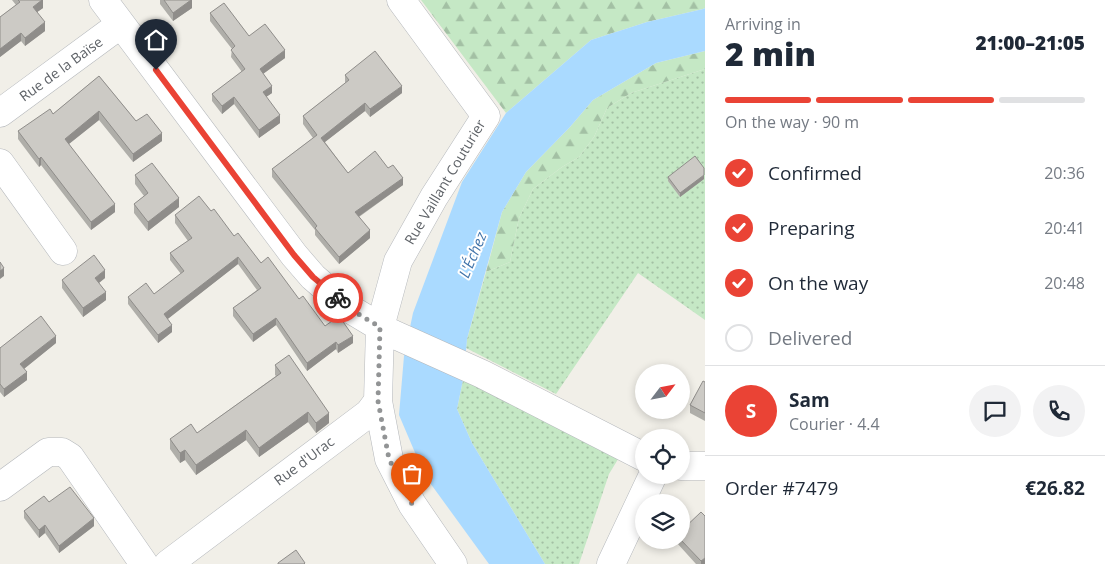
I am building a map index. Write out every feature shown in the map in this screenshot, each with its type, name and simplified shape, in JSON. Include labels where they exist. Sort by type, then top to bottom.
[{"type":"street","points":[[103,0],[294,255],[313,277],[350,309],[387,330],[482,374],[635,453]]},
{"type":"street","name":"Rue Vaillant Couturier","points":[[387,330],[398,261],[434,197],[486,116],[401,0]]},
{"type":"street","name":"Rue de la Baïse","points":[[0,113],[122,24]]},
{"type":"street","points":[[0,163],[63,251]]},
{"type":"street","points":[[387,330],[378,401],[389,459],[412,504],[453,564]]},
{"type":"street","name":"Rue d'Urac","points":[[168,564],[369,413],[378,401]]},
{"type":"street","points":[[0,487],[48,452],[62,452],[70,457],[144,564]]},
{"type":"street","points":[[690,466],[705,466]]},
{"type":"street","points":[[611,564],[649,484]]},
{"type":"green space","points":[[421,0],[705,0],[705,8],[647,22],[591,40],[506,113]]},
{"type":"green space","points":[[705,51],[705,69],[631,93],[607,108],[594,137],[579,157],[533,189],[519,218],[510,262],[486,272],[502,212],[526,172],[570,127],[593,100],[656,63]]},
{"type":"green space","points":[[705,69],[705,320],[638,273],[556,394],[466,348],[486,272],[510,262],[519,218],[533,189],[579,157],[594,137],[607,108],[631,93]]},
{"type":"green space","points":[[464,375],[620,456],[609,474],[579,564],[545,564],[472,443],[457,409]]},
{"type":"water","name":"L'Échez","points":[[705,8],[705,51],[656,63],[593,100],[570,127],[526,172],[502,212],[467,339],[464,375],[457,409],[472,443],[545,564],[489,564],[425,476],[399,415],[404,356],[413,313],[462,182],[506,113],[591,40],[647,22]]},
{"type":"building","points":[[18,0],[42,0],[33,7],[45,22],[25,38],[21,33],[0,49],[0,17],[20,2]]},
{"type":"building","points":[[164,0],[191,0],[173,13]]},
{"type":"building","points":[[224,3],[249,36],[265,24],[285,50],[260,69],[272,86],[263,92],[280,115],[259,130],[234,97],[222,106],[212,94],[245,69],[231,50],[235,46],[210,13]]},
{"type":"building","points":[[375,51],[402,86],[370,109],[365,103],[321,138],[348,173],[375,151],[388,168],[393,165],[403,178],[355,212],[370,230],[339,257],[315,228],[317,226],[272,169],[317,135],[303,116],[349,80],[345,75]]},
{"type":"building","points":[[99,76],[136,121],[147,114],[162,133],[133,154],[99,111],[65,139],[115,204],[91,222],[41,157],[39,159],[18,131],[50,109],[53,114]]},
{"type":"building","points":[[695,156],[704,168],[704,175],[680,193],[668,177]]},
{"type":"building","points":[[152,163],[179,198],[148,222],[134,204],[148,193],[135,175]]},
{"type":"building","points":[[199,196],[211,211],[214,209],[234,236],[238,233],[261,263],[268,257],[299,299],[303,296],[325,326],[339,316],[353,336],[338,345],[336,342],[307,363],[276,318],[253,334],[233,308],[261,288],[238,257],[164,314],[172,325],[158,335],[128,297],[146,283],[154,294],[184,271],[170,253],[192,238],[175,215]]},
{"type":"building","points":[[94,255],[105,270],[95,278],[106,292],[83,308],[62,280]]},
{"type":"building","points":[[0,262],[4,268],[0,271]]},
{"type":"building","points":[[41,316],[56,336],[20,364],[27,372],[4,389],[0,384],[0,348]]},
{"type":"building","points":[[289,355],[329,413],[316,423],[308,412],[259,448],[246,430],[196,465],[185,450],[180,453],[170,439],[191,424],[197,433],[281,373],[275,365]]},
{"type":"building","points":[[703,381],[705,382],[705,413],[690,405]]},
{"type":"building","points":[[70,487],[94,518],[59,546],[45,525],[39,530],[24,511],[44,496],[49,502]]},
{"type":"building","points":[[701,512],[705,516],[705,558],[701,561],[690,549],[690,522]]},
{"type":"building","points":[[296,550],[304,564],[278,564],[278,563]]},
{"type":"way so far","points":[[338,298],[350,309],[380,327],[378,401],[389,459],[412,504]]},
{"type":"route","points":[[156,70],[294,255],[313,277],[338,298]]}]
